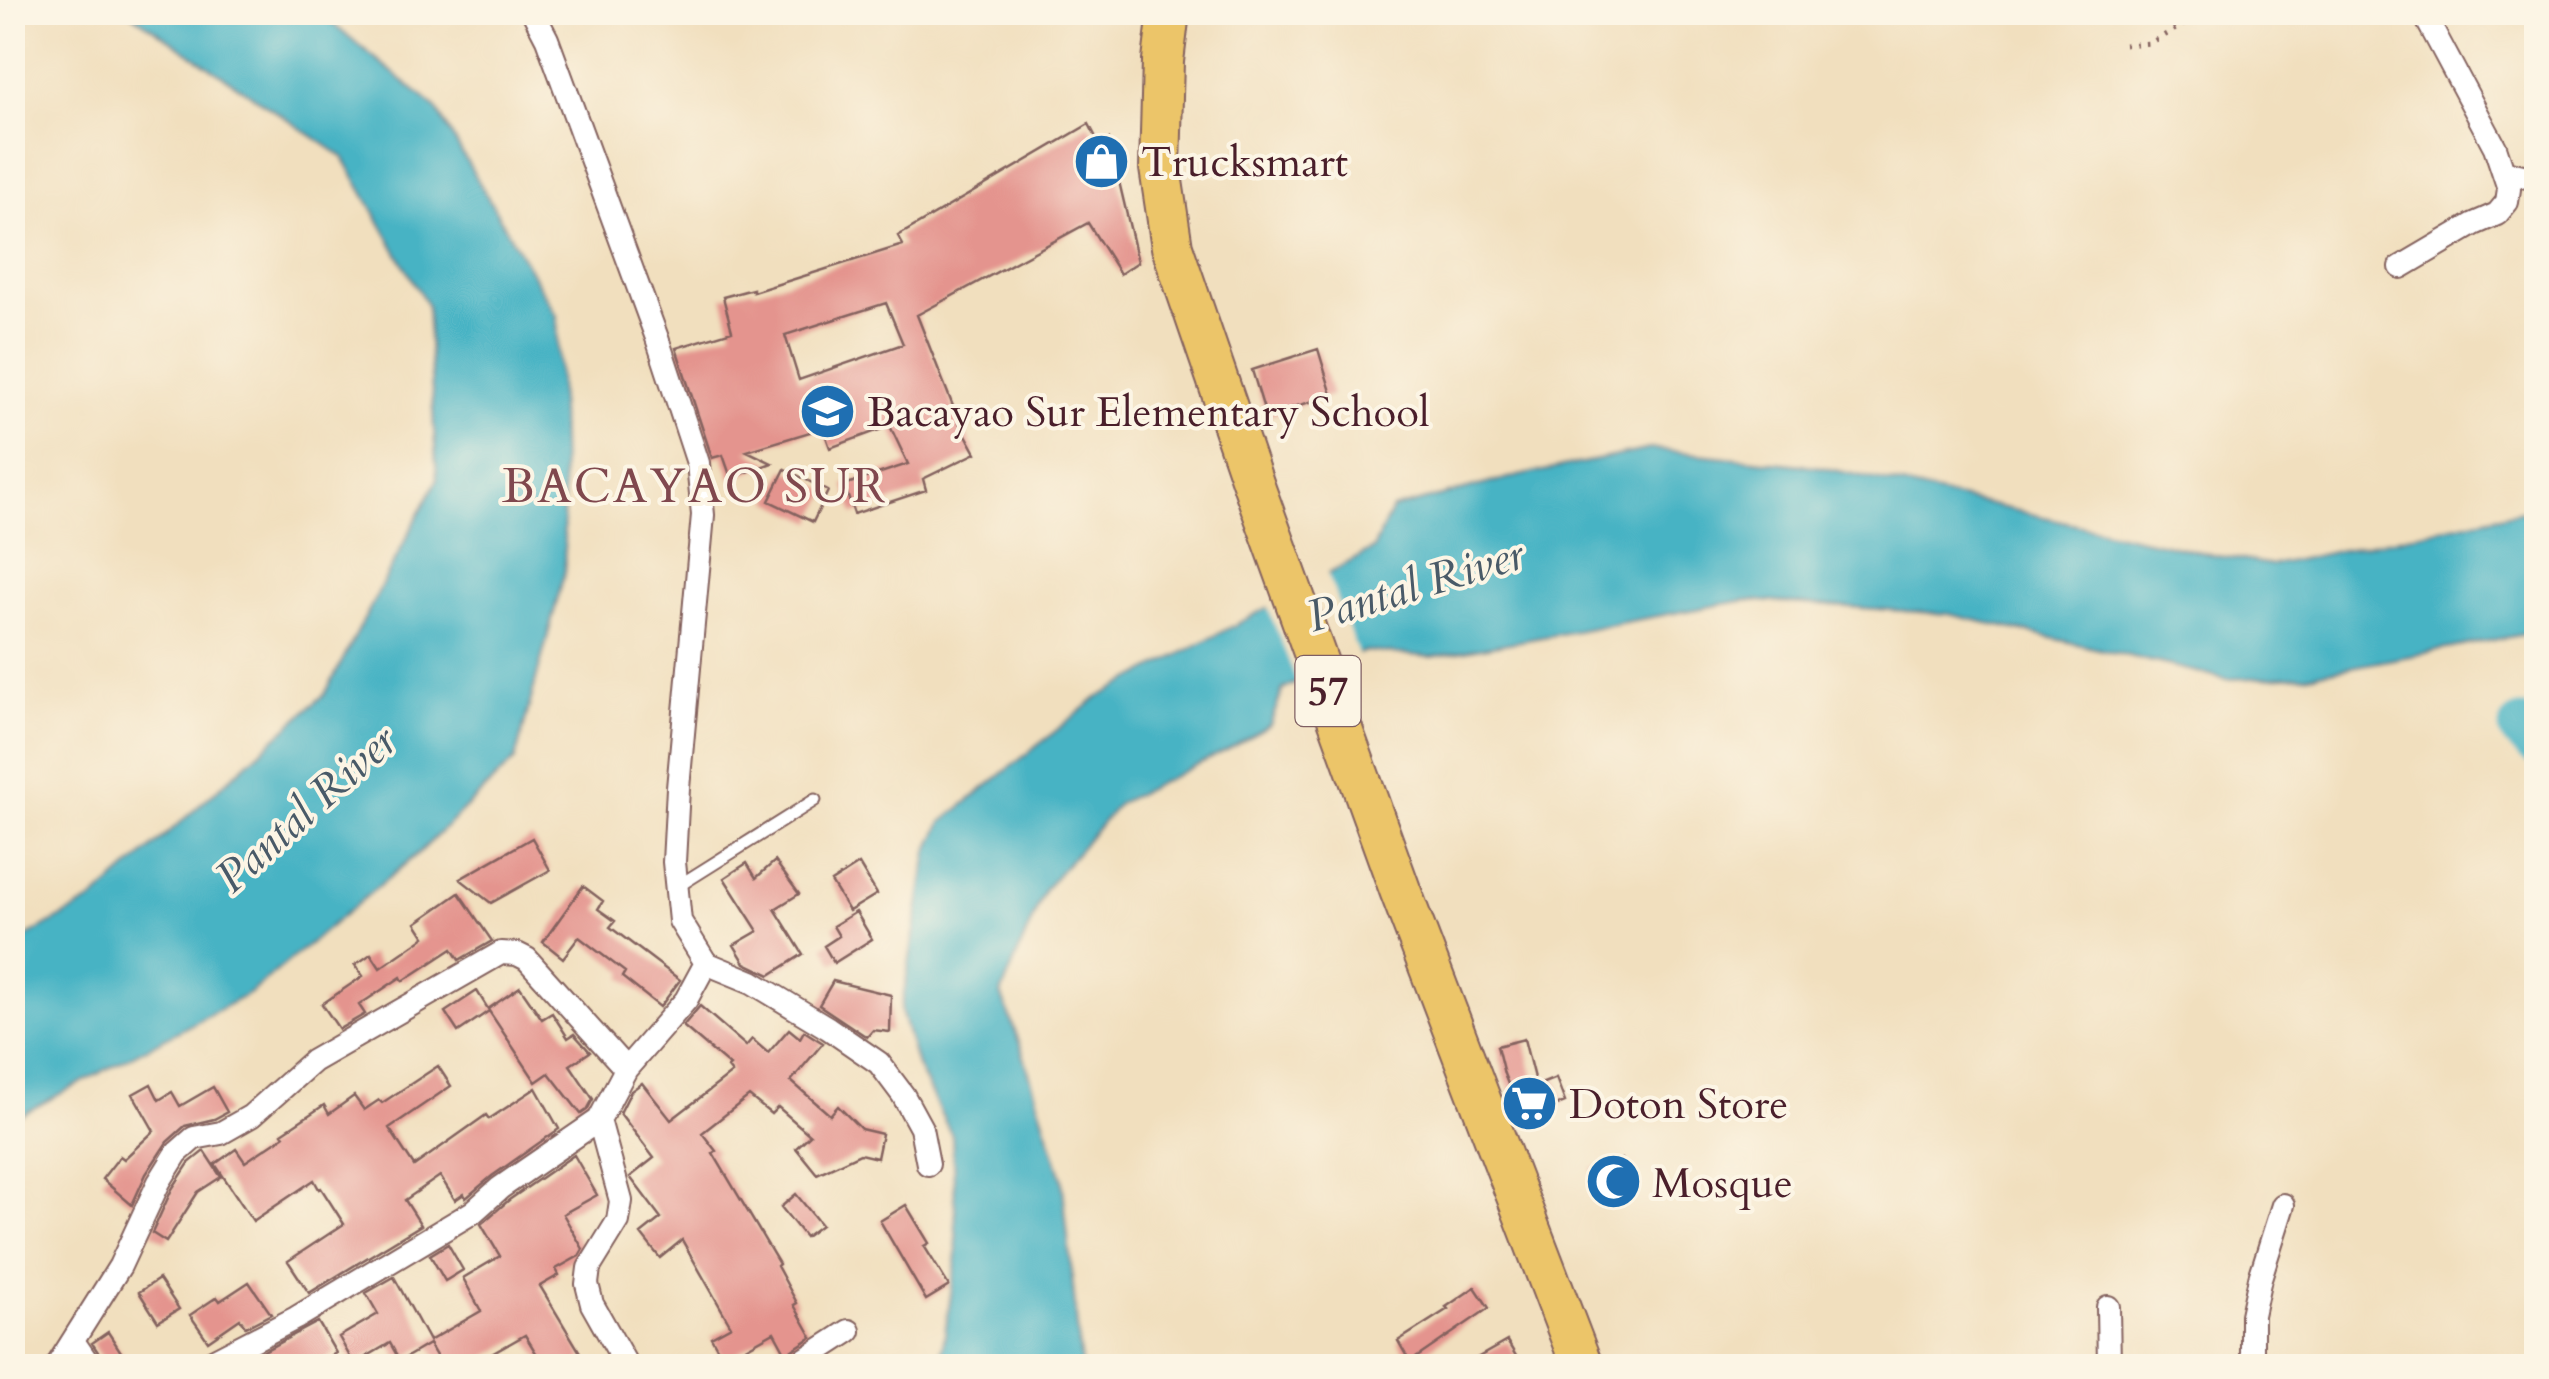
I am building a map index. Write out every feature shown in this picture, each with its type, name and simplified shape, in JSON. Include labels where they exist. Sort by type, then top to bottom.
[{"type":"highway","name":"57","points":[[1169,12],[1163,61],[1160,168],[1172,247],[1400,890],[1582,1366]]},
{"type":"street","points":[[533,12],[657,338],[698,463],[703,515],[674,862],[680,921],[706,963],[752,982],[879,1063],[903,1095],[920,1128],[928,1164]]},
{"type":"street","points":[[2401,267],[2503,209],[2509,189],[2472,101],[2423,12]]},
{"type":"street","points":[[2505,172],[2536,179]]},
{"type":"street","points":[[57,1366],[120,1266],[159,1182],[177,1153],[194,1138],[220,1133],[251,1116],[314,1061],[501,953],[527,959],[626,1069]]},
{"type":"street","points":[[203,1366],[296,1318],[474,1212],[500,1188],[599,1120],[626,1069],[686,1000],[706,963]]},
{"type":"street","points":[[599,1120],[621,1201],[618,1221],[588,1268],[587,1284],[592,1304],[628,1366]]},
{"type":"street","points":[[2252,1366],[2252,1315],[2283,1205]]},
{"type":"street","points":[[2108,1307],[2110,1366]]},
{"type":"street","points":[[794,1366],[848,1332]]},
{"type":"street","points":[[73,1341],[90,1366]]},
{"type":"lane","points":[[675,888],[816,800]]},
{"type":"path","points":[[2124,45],[2150,44],[2206,12]]},
{"type":"water","points":[[130,13],[320,13],[435,107],[557,316],[565,570],[515,760],[422,850],[250,993],[13,1119],[13,944],[93,900],[325,694],[437,480],[427,305],[343,157]]},
{"type":"water","points":[[1650,449],[1821,467],[2273,565],[2536,508],[2536,632],[2304,676],[2227,679],[1949,614],[1746,600],[1432,657],[1365,651],[1283,689],[1270,725],[1119,803],[1045,889],[1001,994],[1062,1178],[1081,1366],[940,1366],[957,1255],[952,1136],[917,1066],[901,1011],[928,852],[942,822],[1097,698],[1373,549],[1392,509],[1509,478]]},
{"type":"pier","points":[[1326,570],[1360,659],[1299,687],[1266,603]]},
{"type":"building","points":[[1089,124],[1100,145],[1109,139],[1138,262],[1120,274],[1088,223],[917,315],[960,424],[976,453],[923,479],[926,490],[854,514],[844,485],[908,464],[890,426],[830,448],[823,428],[747,451],[772,463],[731,478],[723,455],[712,458],[676,348],[732,331],[723,297],[753,292],[903,245],[898,236]],"holes":[[[886,303],[903,344],[799,380],[785,335]]]},
{"type":"building","points":[[1318,349],[1332,395],[1266,416],[1252,370]]},
{"type":"building","points":[[785,469],[828,491],[813,522],[769,501]]},
{"type":"building","points":[[532,838],[550,870],[491,903],[460,879]]},
{"type":"building","points":[[775,861],[799,894],[775,909],[803,954],[770,975],[745,963],[734,945],[758,931],[724,878],[747,863],[756,878]]},
{"type":"building","points":[[859,864],[877,894],[849,911],[831,882]]},
{"type":"building","points":[[583,886],[603,901],[598,909],[615,921],[610,927],[680,980],[660,1007],[622,977],[625,972],[579,937],[563,958],[543,942]]},
{"type":"building","points":[[459,893],[492,941],[459,960],[452,949],[403,981],[401,977],[359,1005],[365,1014],[339,1029],[322,1004],[363,976],[355,965],[371,954],[380,968],[425,937],[416,923]]},
{"type":"building","points":[[856,912],[872,939],[834,963],[824,946],[839,936],[833,926]]},
{"type":"building","points":[[833,981],[891,995],[890,1032],[873,1030],[867,1037],[819,1005]]},
{"type":"building","points":[[520,987],[542,1019],[552,1013],[568,1038],[574,1034],[590,1052],[570,1065],[593,1099],[581,1114],[549,1073],[536,1082],[489,1011],[458,1032],[445,1012],[477,991],[488,1009]]},
{"type":"building","points":[[700,1006],[746,1046],[752,1039],[768,1053],[789,1029],[800,1038],[804,1031],[823,1043],[791,1081],[830,1115],[838,1106],[861,1129],[882,1134],[877,1158],[860,1154],[817,1174],[796,1148],[810,1135],[778,1107],[771,1114],[749,1096],[702,1133],[779,1264],[797,1303],[794,1305],[812,1337],[786,1354],[774,1332],[724,1360],[711,1337],[731,1326],[682,1240],[660,1258],[641,1234],[661,1218],[630,1177],[654,1158],[620,1113],[631,1091],[642,1083],[671,1120],[732,1073],[730,1066],[683,1026]]},
{"type":"building","points":[[1524,1039],[1536,1086],[1556,1078],[1565,1102],[1522,1119],[1497,1046]]},
{"type":"building","points":[[438,1066],[451,1086],[389,1128],[414,1166],[486,1115],[489,1119],[536,1088],[559,1129],[466,1198],[464,1194],[455,1200],[440,1176],[405,1200],[421,1225],[309,1293],[288,1261],[344,1224],[321,1188],[314,1180],[253,1221],[215,1164],[236,1149],[245,1162],[324,1105],[329,1114],[354,1096],[364,1110],[379,1100],[382,1103]]},
{"type":"building","points":[[151,1084],[159,1100],[172,1092],[180,1106],[213,1087],[227,1112],[185,1126],[167,1142],[132,1205],[102,1179],[120,1156],[124,1159],[154,1131],[133,1094]]},
{"type":"building","points":[[204,1151],[221,1177],[198,1192],[166,1242],[152,1233],[172,1189],[189,1163]]},
{"type":"building","points":[[574,1155],[597,1195],[563,1214],[583,1249],[579,1256],[556,1269],[559,1275],[540,1286],[584,1359],[572,1366],[544,1366],[525,1335],[474,1364],[471,1358],[457,1366],[442,1366],[429,1344],[400,1361],[390,1343],[354,1364],[339,1337],[378,1314],[366,1293],[394,1277],[429,1341],[481,1311],[463,1278],[500,1256],[481,1224]]},
{"type":"building","name":"Mosque","points":[[1621,1159],[1633,1195],[1604,1204],[1592,1169]]},
{"type":"building","points":[[796,1194],[821,1225],[805,1237],[781,1207]]},
{"type":"building","points":[[906,1205],[929,1243],[924,1246],[949,1286],[926,1300],[880,1221]]},
{"type":"building","points":[[448,1244],[463,1270],[445,1281],[430,1255]]},
{"type":"building","points":[[159,1279],[179,1309],[158,1322],[139,1292]]},
{"type":"building","points":[[249,1282],[271,1314],[246,1327],[240,1319],[208,1341],[190,1315]]},
{"type":"building","points":[[1475,1287],[1489,1308],[1410,1362],[1398,1341]]},
{"type":"building","points":[[318,1322],[336,1353],[312,1366],[236,1366]]},
{"type":"building","points":[[108,1332],[130,1366],[105,1366],[92,1343]]},
{"type":"building","points":[[1507,1341],[1522,1366],[1463,1366]]},
{"type":"waterway","name":"Pantal River","points":[[2521,728],[2536,744]]},
{"type":"place","name":"Trucksmart","points":[[1102,161]]},
{"type":"place","name":"Bacayao Sur Elementary School","points":[[828,411]]},
{"type":"place","name":"Doton Store","points":[[1530,1103]]},
{"type":"place","name":"Mosque","points":[[1613,1182]]},
{"type":"district","name":"BACAYAO SUR","points":[[695,485]]}]
